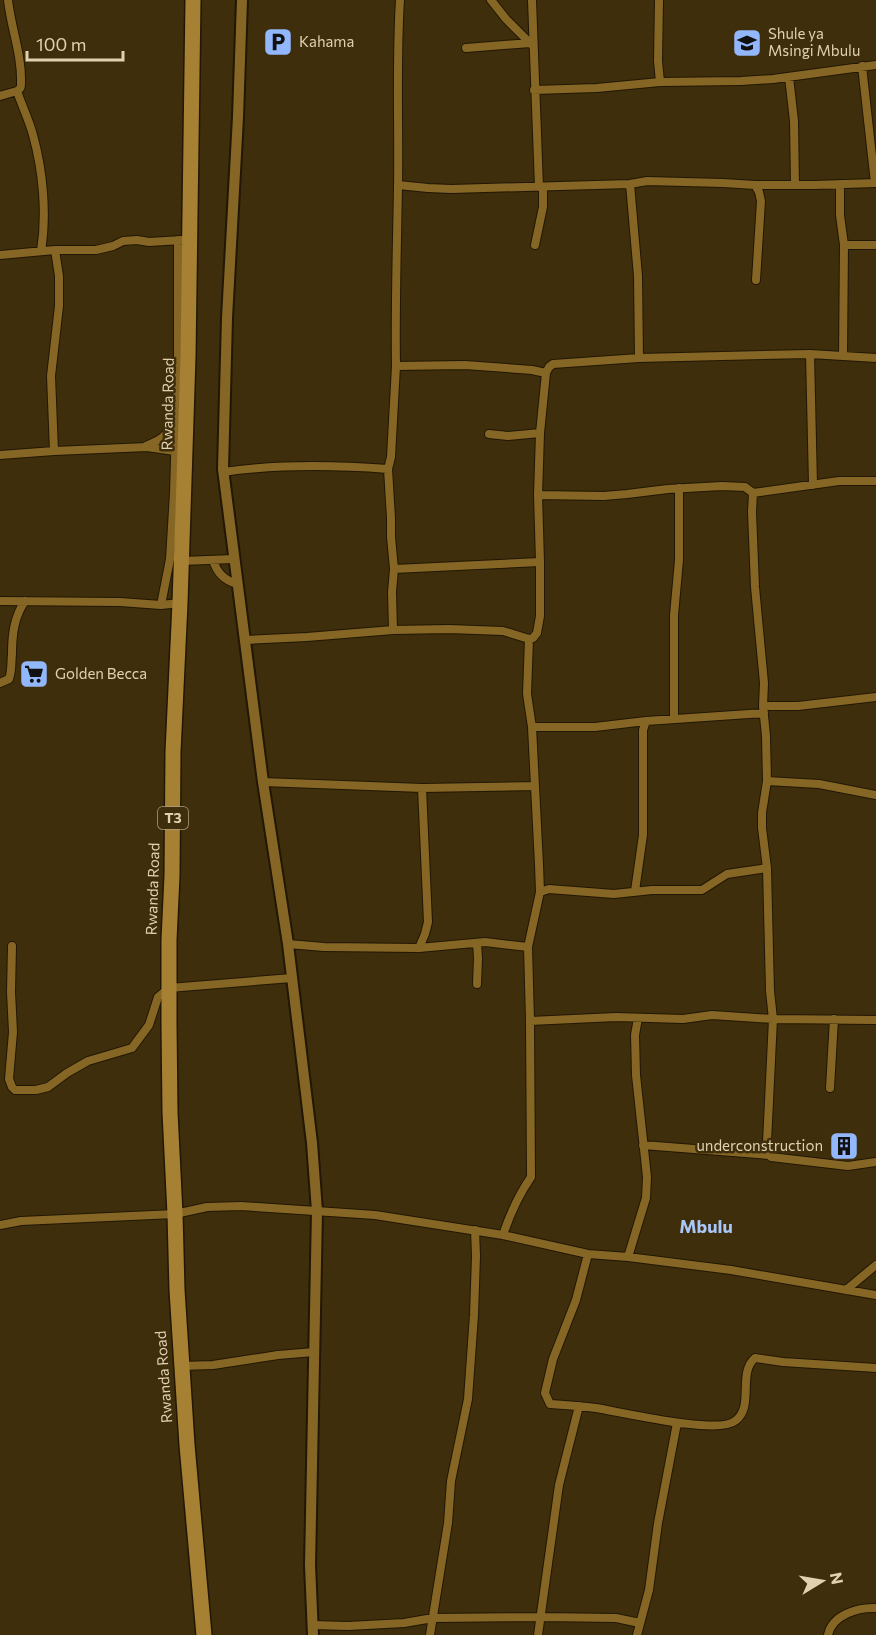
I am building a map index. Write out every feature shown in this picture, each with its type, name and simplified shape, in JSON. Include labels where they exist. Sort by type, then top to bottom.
[{"type":"highway","name":"Rwanda Road","points":[[193,0],[183,240],[188,357],[173,752],[169,988],[170,1112],[181,1366],[204,1635]]},
{"type":"street","points":[[0,96],[17,91],[22,85],[8,0]]},
{"type":"street","points":[[242,0],[227,318],[223,472],[263,782],[288,944],[312,1143],[317,1211],[310,1565],[313,1630],[404,1623],[433,1618],[616,1618],[640,1623]]},
{"type":"street","points":[[393,630],[394,569],[388,469],[391,457],[396,366],[397,64],[400,0]]},
{"type":"street","points":[[492,0],[506,19],[532,45]]},
{"type":"street","points":[[532,0],[534,90],[543,207],[535,245]]},
{"type":"street","points":[[659,0],[660,81]]},
{"type":"street","points":[[466,48],[532,45]]},
{"type":"street","points":[[534,90],[597,88],[660,81],[741,81],[789,77],[876,64]]},
{"type":"street","points":[[398,185],[451,189],[653,182],[755,185],[875,183],[862,66]]},
{"type":"street","points":[[789,77],[794,121],[795,185]]},
{"type":"street","points":[[17,91],[34,138],[40,173],[44,208],[40,251]]},
{"type":"street","points":[[630,184],[638,276],[639,358]]},
{"type":"street","points":[[840,184],[840,214],[844,245],[843,356]]},
{"type":"street","points":[[755,185],[761,201],[756,280]]},
{"type":"street","points":[[0,255],[55,250],[96,250],[123,241],[183,240],[172,540],[161,605]]},
{"type":"street","points":[[844,245],[876,244]]},
{"type":"street","points":[[54,451],[51,375],[59,306],[55,250]]},
{"type":"street","points":[[810,354],[813,485]]},
{"type":"street","points":[[246,640],[393,630],[478,629],[503,631],[529,639],[533,638],[537,633],[540,616],[538,495],[540,432],[546,373],[553,364],[639,358],[810,354],[876,358]]},
{"type":"street","points":[[396,366],[465,365],[546,373]]},
{"type":"street","points":[[143,447],[164,437],[175,424]]},
{"type":"street","points":[[489,434],[508,436],[540,432]]},
{"type":"street","points":[[0,455],[143,447],[175,451]]},
{"type":"street","points":[[223,472],[265,467],[321,465],[388,469]]},
{"type":"street","points":[[538,495],[627,495],[679,488],[722,486],[745,487],[753,493],[839,482],[876,481]]},
{"type":"street","points":[[674,719],[674,615],[679,560],[679,488]]},
{"type":"street","points":[[753,493],[755,587],[764,683],[767,781],[762,828],[767,868],[770,991],[773,1019],[767,1142],[769,1155]]},
{"type":"street","points":[[181,561],[234,559]]},
{"type":"street","points":[[213,560],[223,577],[237,584]]},
{"type":"street","points":[[394,569],[540,562]]},
{"type":"street","points":[[0,601],[120,602],[161,605],[180,603]]},
{"type":"street","points":[[0,683],[9,679],[12,672],[13,631],[16,617],[25,601]]},
{"type":"street","points":[[503,1235],[518,1196],[531,1177],[528,947],[540,892],[540,865],[532,727],[527,694],[529,639]]},
{"type":"street","points":[[532,727],[595,727],[876,697]]},
{"type":"street","points":[[635,891],[643,835],[643,730],[646,721]]},
{"type":"street","points":[[767,781],[819,784],[876,795]]},
{"type":"street","points":[[263,782],[422,788],[535,786]]},
{"type":"street","points":[[419,948],[428,922],[422,788]]},
{"type":"street","points":[[540,892],[549,889],[614,894],[635,891],[702,890],[728,874],[767,868]]},
{"type":"street","points":[[477,943],[477,984]]},
{"type":"street","points":[[288,944],[324,947],[419,948],[500,943],[528,947]]},
{"type":"street","points":[[12,946],[12,1032],[9,1079],[15,1090],[36,1090],[48,1087],[88,1060],[132,1048],[149,1025],[158,997],[169,988],[292,978]]},
{"type":"street","points":[[530,1021],[683,1019],[712,1015],[773,1019],[876,1020]]},
{"type":"street","points":[[628,1257],[646,1198],[647,1177],[636,1075],[634,1035],[638,1018]]},
{"type":"street","points":[[830,1088],[834,1019]]},
{"type":"street","points":[[643,1144],[769,1155],[848,1166],[876,1162]]},
{"type":"street","points":[[0,1225],[21,1221],[175,1214],[207,1207],[241,1206],[375,1215],[503,1235],[588,1254],[731,1270],[876,1295]]},
{"type":"street","points":[[430,1635],[448,1523],[451,1481],[468,1399],[474,1322],[475,1230]]},
{"type":"street","points":[[588,1254],[576,1300],[554,1359],[545,1394],[550,1404],[579,1406],[677,1423],[726,1426],[738,1419],[744,1408],[749,1366],[755,1358],[876,1368]]},
{"type":"street","points":[[846,1290],[876,1265]]},
{"type":"street","points":[[181,1366],[224,1364],[314,1352]]},
{"type":"street","points":[[538,1635],[559,1485],[579,1406]]},
{"type":"street","points":[[638,1635],[649,1590],[657,1523],[677,1423]]},
{"type":"street","points":[[828,1635],[832,1624],[848,1613],[860,1609],[876,1608]]},
{"type":"place","name":"Kahama","points":[[278,42]]},
{"type":"place","name":"Shule ya Msingi Mbulu","points":[[747,43]]},
{"type":"place","name":"Golden Becca","points":[[34,674]]},
{"type":"place","name":"underconstruction","points":[[844,1146]]},
{"type":"district","name":"Mbulu","points":[[706,1227]]}]
